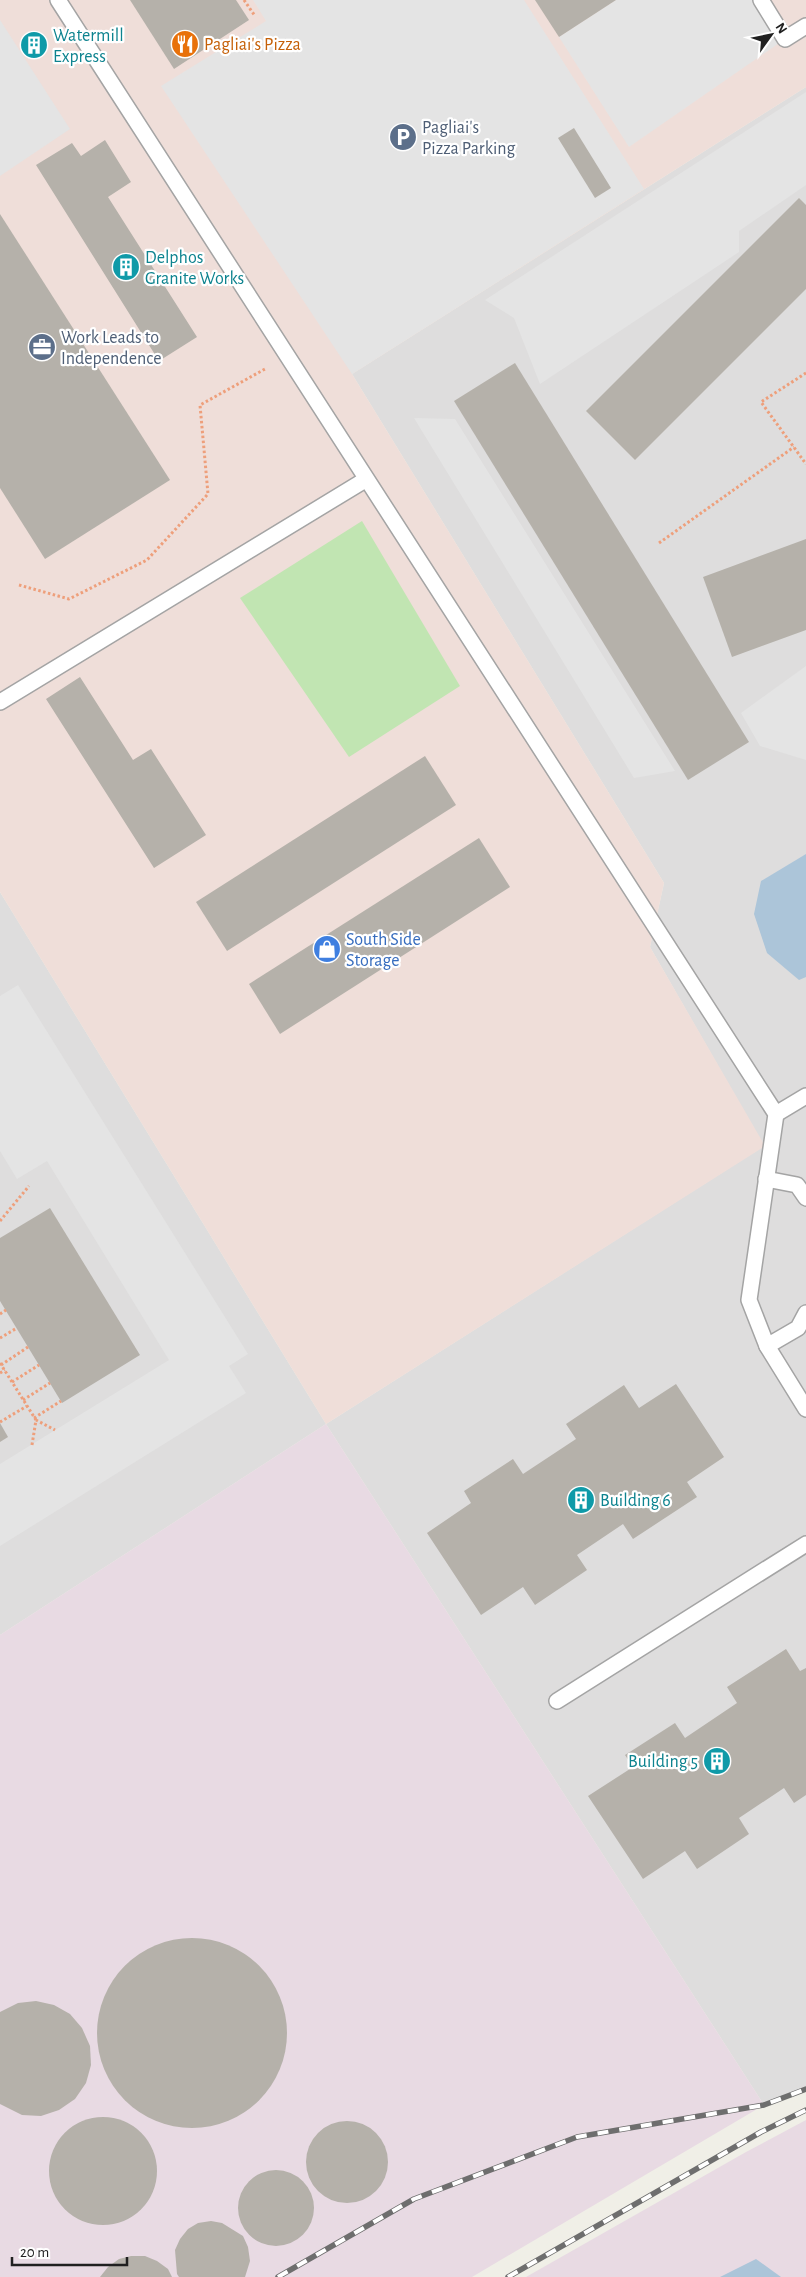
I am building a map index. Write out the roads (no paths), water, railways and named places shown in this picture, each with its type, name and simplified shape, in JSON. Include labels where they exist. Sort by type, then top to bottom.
[{"type":"lane","points":[[58,0],[365,480],[776,1114],[749,1300],[767,1346],[806,1409]]},
{"type":"lane","points":[[761,0],[786,39],[806,26]]},
{"type":"lane","points":[[0,702],[365,480]]},
{"type":"lane","points":[[776,1114],[806,1096]]},
{"type":"lane","points":[[766,1179],[797,1185],[806,1198]]},
{"type":"lane","points":[[767,1346],[798,1328],[806,1313]]},
{"type":"lane","points":[[557,1700],[806,1544]]},
{"type":"water","points":[[806,854],[806,977],[799,980],[767,953],[754,914],[761,881]]},
{"type":"water","points":[[756,2259],[781,2277],[720,2277]]},
{"type":"railway","points":[[278,2277],[414,2199],[577,2137],[764,2105],[806,2089]]},
{"type":"railway","points":[[508,2277],[761,2132],[806,2110]]},
{"type":"place","name":"Pagliai's Pizza","points":[[185,44]]},
{"type":"place","name":"Watermill Express","points":[[34,45]]},
{"type":"place","name":"Pagliai's Pizza Parking","points":[[403,137]]},
{"type":"place","name":"Delphos Granite Works","points":[[126,267]]},
{"type":"place","name":"Work Leads to Independence","points":[[42,347]]},
{"type":"place","name":"South Side Storage","points":[[327,949]]},
{"type":"place","name":"Building 6","points":[[581,1500]]},
{"type":"place","name":"Building 5","points":[[717,1761]]}]
